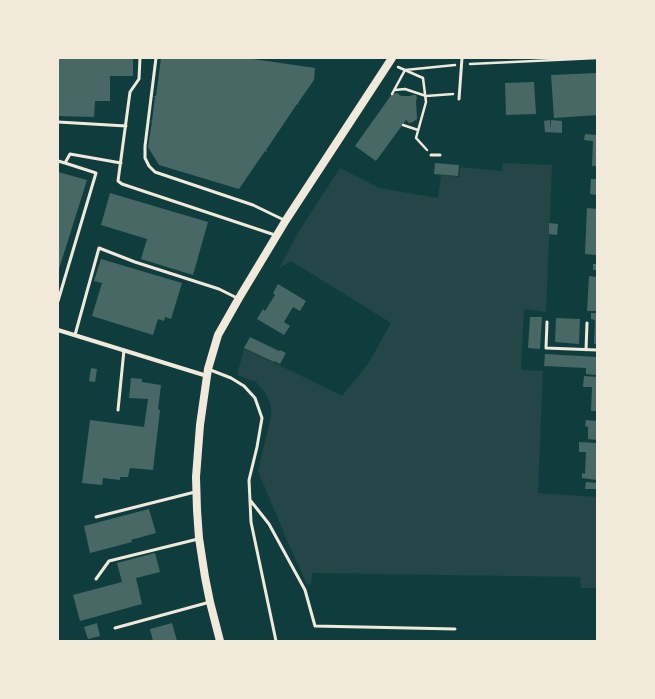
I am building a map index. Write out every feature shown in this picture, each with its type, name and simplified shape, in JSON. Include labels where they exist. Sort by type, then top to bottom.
[{"type":"main road","points":[[220,641],[205,577],[197,510],[196,477],[200,425],[208,372],[218,336],[286,220],[390,61]]},
{"type":"street","points":[[58,330],[124,350],[208,372]]},
{"type":"lane","points":[[140,58],[139,79],[130,92],[118,181],[122,184],[277,236]]},
{"type":"lane","points":[[156,58],[144,146],[145,158],[149,166],[155,172],[253,205],[286,220]]},
{"type":"lane","points":[[459,99],[462,58]]},
{"type":"lane","points":[[58,122],[126,126]]},
{"type":"lane","points":[[65,163],[70,154],[121,162]]},
{"type":"lane","points":[[431,155],[440,155]]},
{"type":"lane","points":[[58,161],[96,173],[58,301]]},
{"type":"lane","points":[[75,335],[99,248],[135,262],[219,289],[239,298]]},
{"type":"lane","points":[[548,322],[546,348],[597,350]]},
{"type":"lane","points":[[586,350],[587,323]]},
{"type":"lane","points":[[118,410],[124,350]]},
{"type":"lane","points":[[208,372],[231,378],[244,386],[255,398],[262,418],[250,480],[251,522],[276,641]]},
{"type":"lane","points":[[96,517],[197,491]]},
{"type":"lane","points":[[250,500],[269,524],[305,590],[315,626],[455,629]]},
{"type":"lane","points":[[96,579],[109,561],[200,538]]},
{"type":"lane","points":[[115,628],[210,602]]},
{"type":"path","points":[[405,70],[461,64],[597,58]]},
{"type":"path","points":[[390,61],[423,78],[426,102],[416,138],[431,155]]},
{"type":"path","points":[[392,94],[405,70]]},
{"type":"path","points":[[395,90],[405,89],[426,96],[459,93]]},
{"type":"path","points":[[403,125],[418,130]]},
{"type":"shaded area","points":[[503,163],[552,165],[546,312],[524,309],[521,370],[543,371],[538,493],[597,497],[597,588],[581,588],[580,577],[312,573],[311,585],[307,584],[258,471],[271,417],[271,406],[266,394],[256,382],[237,375],[244,349],[342,396],[368,364],[391,323],[291,261],[279,268],[299,231],[340,168],[379,188],[438,198],[441,175],[459,177],[460,167],[502,171]]},
{"type":"building","points":[[58,58],[133,58],[133,76],[110,76],[110,101],[95,101],[94,117],[58,116]]},
{"type":"building","points":[[161,58],[246,58],[315,68],[314,80],[298,103],[299,105],[297,104],[266,150],[268,152],[265,151],[239,189],[159,165],[148,147],[152,122],[150,121],[152,121],[155,97],[153,96],[156,96]]},
{"type":"building","points":[[597,73],[597,115],[554,118],[551,75]]},
{"type":"building","points":[[534,82],[536,114],[506,115],[505,83]]},
{"type":"building","points":[[397,93],[401,96],[416,95],[417,119],[409,123],[406,120],[376,161],[355,146],[392,94]]},
{"type":"building","points":[[550,120],[550,130],[551,120],[562,121],[562,133],[545,132],[544,121]]},
{"type":"building","points":[[585,134],[597,135],[597,166],[592,166],[593,141],[584,140]]},
{"type":"building","points":[[435,163],[459,165],[458,176],[434,174]]},
{"type":"building","points":[[58,172],[87,180],[58,272]]},
{"type":"building","points":[[591,179],[597,179],[597,195],[590,194]]},
{"type":"building","points":[[110,193],[208,222],[193,275],[141,259],[147,239],[101,225]]},
{"type":"building","points":[[587,208],[597,209],[597,255],[585,254]]},
{"type":"building","points":[[549,223],[558,224],[557,235],[549,234]]},
{"type":"building","points":[[101,259],[182,283],[171,319],[165,317],[164,321],[158,319],[153,335],[92,316],[102,283],[94,281]]},
{"type":"building","points":[[593,264],[597,264],[597,270],[593,270]]},
{"type":"building","points":[[589,276],[597,277],[597,311],[587,311]]},
{"type":"building","points":[[278,284],[306,301],[300,311],[293,307],[284,322],[290,326],[284,335],[257,319],[263,309],[265,311],[275,295],[273,293]]},
{"type":"building","points":[[591,313],[597,313],[597,344],[594,344],[595,320],[591,319]]},
{"type":"building","points":[[530,317],[542,317],[540,349],[528,348]]},
{"type":"building","points":[[556,318],[580,319],[579,344],[555,342]]},
{"type":"building","points":[[250,337],[286,353],[280,364],[244,348]]},
{"type":"building","points":[[545,354],[597,357],[597,375],[586,374],[586,368],[544,366]]},
{"type":"building","points":[[91,368],[97,369],[95,382],[89,381]]},
{"type":"building","points":[[584,376],[597,377],[597,411],[591,411],[592,387],[583,387]]},
{"type":"building","points":[[131,378],[142,379],[142,382],[161,385],[158,409],[160,410],[153,470],[130,468],[128,477],[120,477],[120,480],[103,478],[102,485],[82,483],[90,420],[144,427],[148,399],[129,398]]},
{"type":"building","points":[[586,420],[597,421],[597,440],[588,439],[588,427],[585,426]]},
{"type":"building","points":[[579,442],[597,443],[597,480],[582,478],[582,473],[585,474],[586,452],[579,452]]},
{"type":"building","points":[[586,482],[597,483],[597,489],[585,489]]},
{"type":"building","points":[[149,509],[156,533],[131,540],[132,542],[90,553],[84,526]]},
{"type":"building","points":[[155,553],[160,572],[136,578],[142,604],[80,621],[73,595],[122,582],[117,563]]},
{"type":"building","points":[[97,623],[100,636],[88,639],[84,627]]},
{"type":"building","points":[[172,623],[177,641],[153,641],[150,629]]}]
